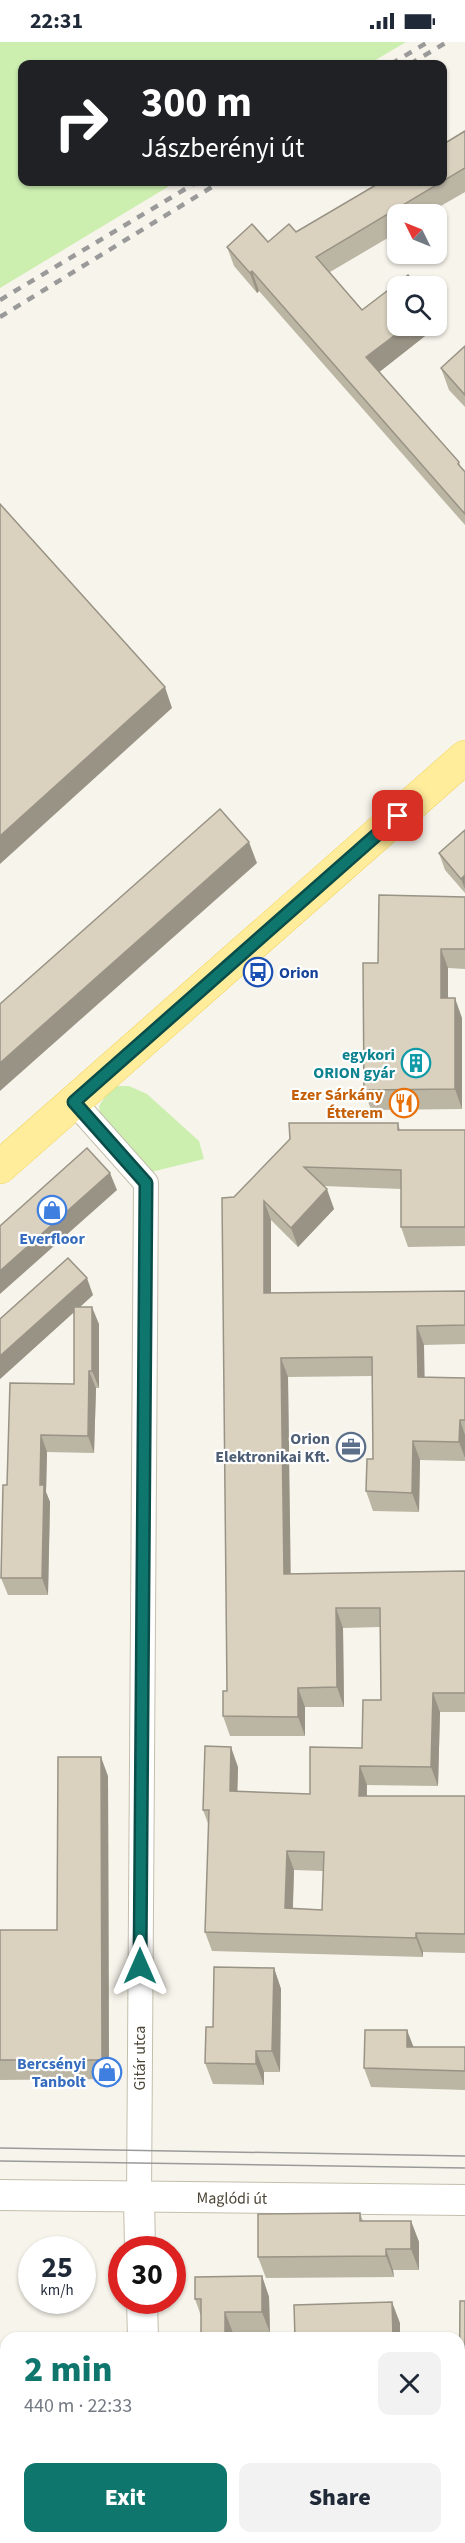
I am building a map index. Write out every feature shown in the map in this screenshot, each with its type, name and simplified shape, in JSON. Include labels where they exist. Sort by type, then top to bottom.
[{"type":"main road","points":[[0,1167],[465,757]]},
{"type":"street","name":"Gitár utca","points":[[74,1102],[146,1183],[140,2236]]},
{"type":"street","name":"Maglódi út","points":[[0,2195],[465,2200]]},
{"type":"street","points":[[142,2314],[143,2332]]},
{"type":"green space","points":[[0,42],[406,42],[376,60],[18,60],[18,186],[169,186],[0,288]]},
{"type":"green space","points":[[112,1086],[129,1086],[147,1094],[199,1141],[204,1159],[143,1174],[101,1123],[99,1106]]},
{"type":"building","points":[[465,131],[465,168],[447,179],[447,142]]},
{"type":"building","points":[[374,186],[435,186],[405,204],[387,204],[387,215],[316,257],[362,310],[387,291],[387,336],[394,336],[366,357],[459,462],[458,464],[465,472],[465,514],[252,271],[250,273],[227,247],[252,224],[268,242],[289,224],[296,232]]},
{"type":"building","points":[[465,346],[465,395],[441,368]]},
{"type":"building","points":[[0,504],[165,687],[0,836]]},
{"type":"building","points":[[220,809],[249,842],[0,1063],[0,1004]]},
{"type":"building","points":[[465,830],[465,875],[461,879],[439,853]]},
{"type":"building","points":[[379,895],[465,897],[465,949],[441,949],[441,998],[455,998],[455,1089],[364,1090],[363,963],[378,963]]},
{"type":"building","points":[[289,1123],[398,1123],[398,1130],[465,1130],[465,1227],[401,1227],[401,1170],[304,1167],[327,1189],[291,1228],[264,1201],[264,1293],[465,1291],[465,1325],[417,1326],[418,1377],[465,1378],[465,1420],[460,1420],[459,1442],[413,1441],[412,1493],[366,1491],[367,1459],[373,1459],[372,1357],[281,1358],[284,1574],[465,1571],[465,1693],[433,1693],[431,1767],[360,1766],[359,1796],[465,1796],[465,1934],[416,1933],[416,1938],[205,1932],[209,1810],[203,1810],[205,1746],[231,1747],[230,1791],[310,1794],[310,1747],[362,1748],[363,1700],[381,1700],[380,1608],[336,1608],[337,1687],[298,1688],[298,1717],[223,1716],[223,1691],[227,1691],[222,1198],[234,1197],[290,1139]],"holes":[[[287,1851],[324,1852],[322,1910],[285,1908]]]},
{"type":"building","points":[[87,1148],[110,1173],[0,1271],[0,1226]]},
{"type":"building","points":[[68,1258],[87,1278],[0,1356],[0,1319]]},
{"type":"building","points":[[74,1307],[92,1307],[92,1371],[89,1371],[88,1436],[41,1435],[40,1485],[44,1485],[42,1578],[1,1578],[3,1485],[7,1485],[10,1383],[74,1384]]},
{"type":"building","points":[[58,1757],[101,1757],[102,2060],[0,2060],[0,1930],[57,1930]]},
{"type":"building","points":[[214,1967],[274,1968],[272,2051],[256,2051],[256,2064],[205,2063],[206,2027],[213,2027]]},
{"type":"building","points":[[365,2030],[407,2030],[407,2047],[465,2047],[465,2071],[364,2068]]},
{"type":"building","points":[[360,2213],[360,2221],[411,2221],[411,2249],[386,2249],[386,2256],[258,2257],[258,2214]]},
{"type":"building","points":[[262,2276],[262,2312],[225,2312],[225,2332],[201,2332],[201,2299],[195,2299],[195,2277]]},
{"type":"building","points":[[460,2301],[465,2301],[465,2332],[460,2332]]},
{"type":"building","points":[[392,2302],[393,2332],[295,2332],[294,2305]]},
{"type":"tram line","points":[[0,2148],[465,2156]]},
{"type":"tram line","points":[[0,2161],[465,2168]]},
{"type":"railway","points":[[398,60],[428,42]]},
{"type":"railway","points":[[417,60],[447,42]]},
{"type":"railway","points":[[0,300],[190,186]]},
{"type":"railway","points":[[0,317],[213,186]]},
{"type":"place","name":"Orion","points":[[258,972]]},
{"type":"place","name":"egykori ORION gyár","points":[[416,1063]]},
{"type":"place","name":"Ezer Sárkány Étterem","points":[[404,1103]]},
{"type":"place","name":"Everfloor","points":[[52,1210]]},
{"type":"place","name":"Orion Elektronikai Kft.","points":[[351,1447]]},
{"type":"place","name":"Bercsényi Tanbolt","points":[[107,2072]]},
{"type":"route","points":[[140,1966],[146,1183],[74,1102],[398,816]]}]
